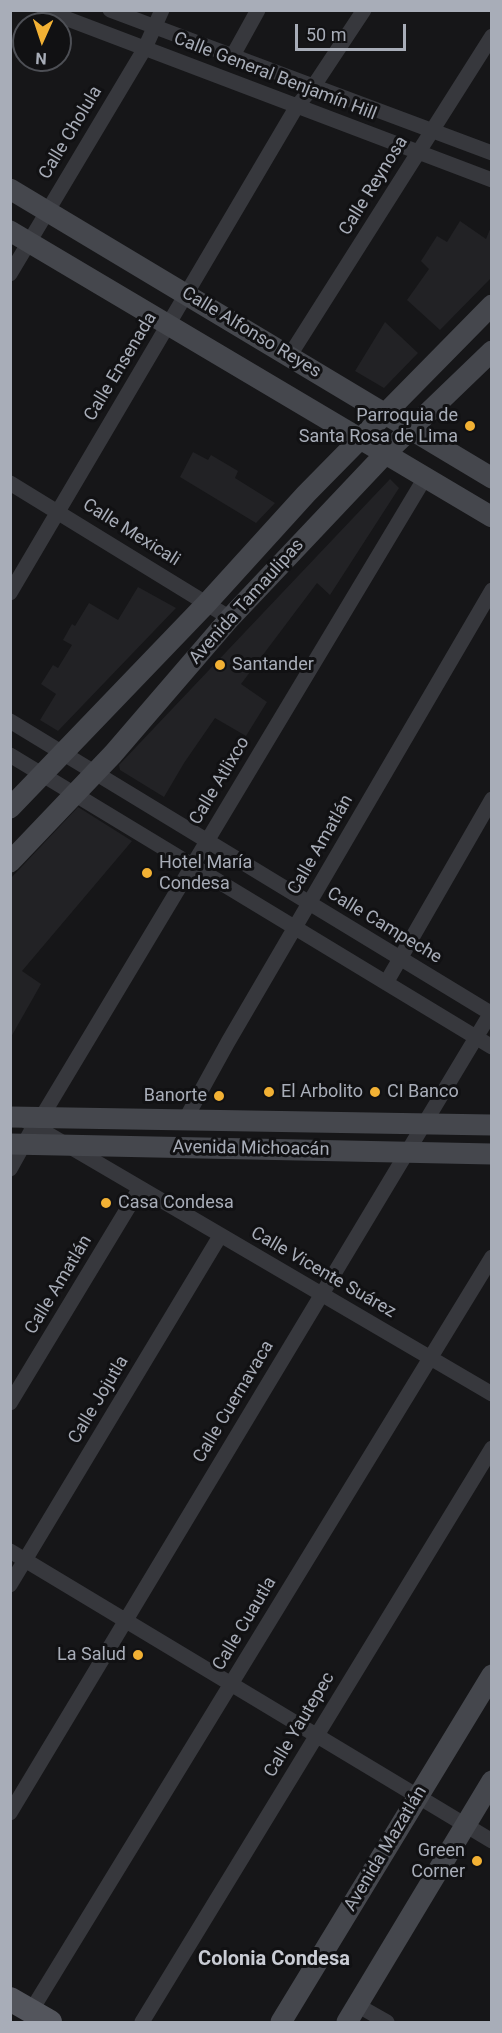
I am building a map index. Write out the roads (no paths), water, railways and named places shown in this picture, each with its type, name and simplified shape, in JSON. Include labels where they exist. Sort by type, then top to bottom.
[{"type":"main road","points":[[10,1999],[41,2017]]},
{"type":"street","name":"Calle General Benjamín Hill","points":[[44,10],[492,180]]},
{"type":"street","name":"Calle General Benjamín Hill","points":[[110,10],[492,153]]},
{"type":"street","name":"Calle Cholula","points":[[10,273],[145,48],[162,10]]},
{"type":"street","points":[[232,57],[258,10]]},
{"type":"street","name":"Calle Ensenada","points":[[10,593],[297,106],[313,87],[364,10]]},
{"type":"street","name":"Calle Reynosa","points":[[290,355],[492,36]]},
{"type":"street","name":"Calle Alfonso Reyes","points":[[10,189],[492,478]]},
{"type":"street","name":"Calle Alfonso Reyes","points":[[10,231],[492,516]]},
{"type":"street","name":"Avenida Tamaulipas","points":[[10,808],[207,603],[361,438],[492,304]]},
{"type":"street","name":"Avenida Tamaulipas","points":[[10,862],[95,773],[230,618],[386,453],[492,351]]},
{"type":"street","name":"Calle Atlixco","points":[[10,1169],[22,1126],[192,865],[426,476]]},
{"type":"street","name":"Calle Mexicali","points":[[10,483],[230,618]]},
{"type":"street","name":"Calle Amatlán","points":[[185,1120],[492,590]]},
{"type":"street","name":"Calle Campeche","points":[[10,721],[491,1013]]},
{"type":"street","points":[[10,755],[492,1047]]},
{"type":"street","points":[[386,983],[492,799]]},
{"type":"street","name":"Calle Cuernavaca","points":[[10,1813],[422,1124],[491,1013]]},
{"type":"street","name":"Avenida Michoacán","points":[[22,1126],[185,1120],[492,1125]]},
{"type":"street","name":"Avenida Michoacán","points":[[22,1126],[70,1145],[492,1154]]},
{"type":"street","name":"Calle Vicente Suárez","points":[[70,1145],[220,1236],[492,1394]]},
{"type":"street","name":"Calle Amatlán","points":[[10,1403],[140,1188]]},
{"type":"street","name":"Calle Jojutla","points":[[10,1585],[220,1236]]},
{"type":"street","name":"Calle Cuautla","points":[[41,2017],[231,1684],[492,1257]]},
{"type":"street","name":"Calle Yautepec","points":[[142,2022],[492,1448]]},
{"type":"street","points":[[10,1551],[492,1841]]},
{"type":"street","name":"Avenida Mazatlán","points":[[281,2022],[492,1675]]},
{"type":"street","points":[[366,2016],[465,1826],[492,1781]]},
{"type":"place","name":"Parroquia de Santa Rosa de Lima","points":[[470,426]]},
{"type":"place","name":"Santander","points":[[220,665]]},
{"type":"place","name":"Hotel María Condesa","points":[[147,873]]},
{"type":"place","name":"El Arbolito","points":[[269,1092]]},
{"type":"place","name":"CI Banco","points":[[375,1092]]},
{"type":"place","name":"Banorte","points":[[219,1096]]},
{"type":"place","name":"Casa Condesa","points":[[106,1203]]},
{"type":"place","name":"La Salud","points":[[138,1655]]},
{"type":"place","name":"Green Corner","points":[[477,1861]]},
{"type":"district","name":"Colonia Condesa","points":[[274,1960]]}]
